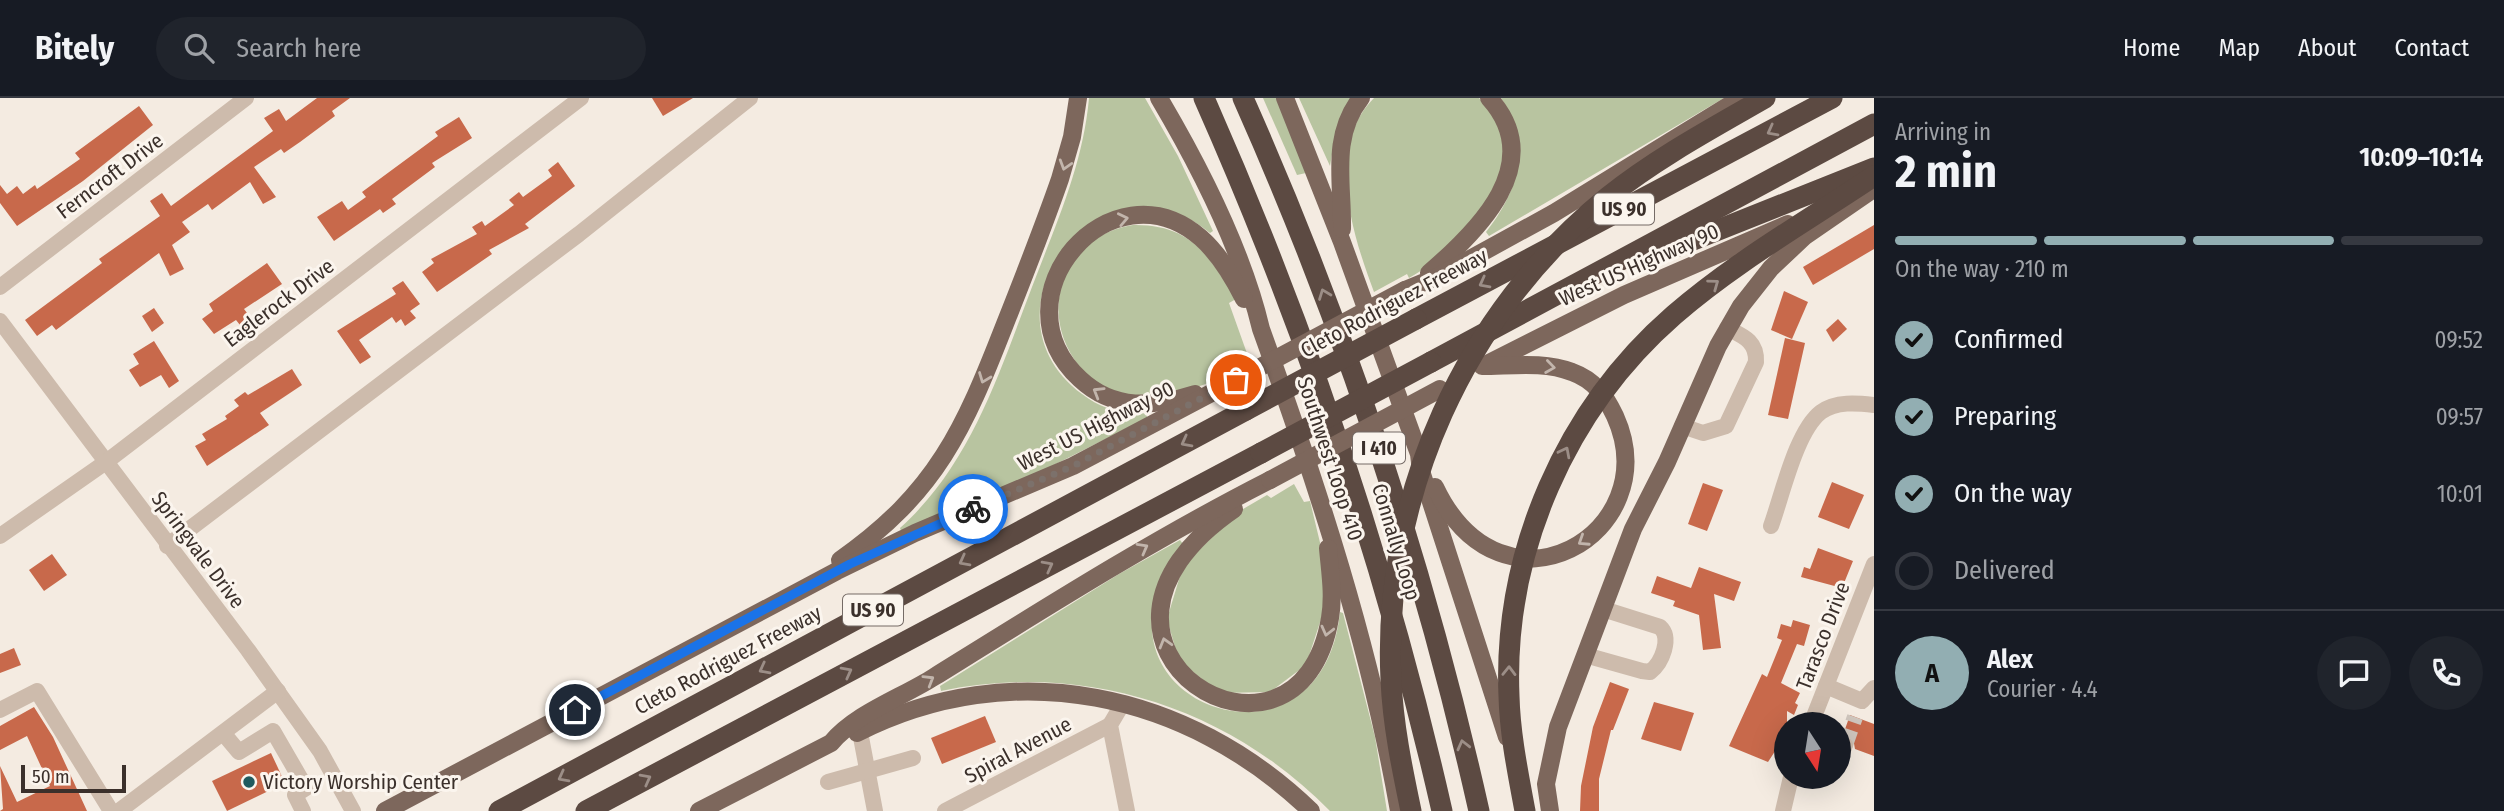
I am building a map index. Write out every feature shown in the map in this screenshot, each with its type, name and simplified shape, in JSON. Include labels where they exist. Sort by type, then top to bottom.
[{"type":"highway","name":"Connally Loop","points":[[1204,98],[1279,278],[1348,468],[1397,631],[1443,811]]},
{"type":"highway","name":"Connally Loop","points":[[1243,98],[1330,309],[1386,468],[1430,615],[1479,811]]},
{"type":"highway","points":[[1411,811],[1394,718],[1392,604],[1404,530],[1419,473],[1450,397],[1502,309],[1567,233],[1646,168],[1765,98]]},
{"type":"highway","name":"Cleto Rodriguez Freeway","points":[[499,811],[1832,98]]},
{"type":"highway","name":"US 90","points":[[586,811],[1874,124]]},
{"type":"highway","points":[[1597,273],[1663,252],[1874,168]]},
{"type":"highway","points":[[1527,811],[1508,697],[1514,607],[1534,522],[1571,441],[1620,370],[1674,316],[1724,277],[1873,186]]},
{"type":"main road","points":[[814,582],[904,507],[938,466],[964,426],[1060,179],[1072,137],[1078,98]]},
{"type":"main road","name":"Southwest Loop 410","points":[[1159,98],[1189,151],[1253,295],[1261,329],[1299,434],[1326,528],[1340,561],[1368,667],[1399,811]]},
{"type":"main road","points":[[1285,98],[1342,242],[1419,454],[1432,508],[1527,811]]},
{"type":"main road","points":[[1342,242],[1341,144],[1346,123],[1362,98]]},
{"type":"main road","points":[[1412,286],[1479,225],[1506,179],[1511,157],[1509,135],[1503,116],[1489,98]]},
{"type":"main road","name":"West US Highway 90","points":[[385,811],[814,582],[915,533],[1073,466],[1412,286],[1439,276],[1554,213],[1741,98]]},
{"type":"main road","points":[[1549,811],[1546,784],[1558,727],[1633,529],[1727,328],[1754,287],[1787,251],[1873,186]]},
{"type":"main road","name":"West US Highway 90","points":[[699,811],[831,743],[842,729],[930,679],[1111,566],[1482,366],[1579,316],[1670,274],[1873,186]]},
{"type":"main road","points":[[1228,384],[1167,402],[1138,405],[1108,398],[1085,384],[1065,362],[1052,330],[1051,293],[1065,259],[1082,238],[1114,220],[1141,216],[1171,221],[1187,228],[1208,244],[1235,282],[1261,329]]},
{"type":"main road","points":[[1419,454],[1451,517],[1489,551],[1513,559],[1554,556],[1591,536],[1607,519],[1619,498],[1624,450],[1618,424],[1608,400],[1593,382],[1549,365],[1482,366]]},
{"type":"main road","points":[[1267,482],[1252,497],[1224,516],[1195,544],[1174,573],[1164,594],[1160,619],[1164,646],[1176,669],[1194,687],[1222,700],[1257,702],[1282,694],[1308,673],[1320,654],[1331,613],[1326,528]]},
{"type":"main road","points":[[831,743],[918,708],[979,694],[1045,692],[1123,704],[1181,721],[1215,739],[1267,773],[1311,811]]},
{"type":"street","name":"Ferncroft Drive","points":[[0,287],[246,98]]},
{"type":"street","name":"Eaglerock Drive","points":[[0,536],[106,462],[581,98]]},
{"type":"street","points":[[167,546],[579,234],[750,98]]},
{"type":"street","name":"Springvale Drive","points":[[0,321],[278,691],[320,751],[353,811]]},
{"type":"street","points":[[1682,426],[1703,433],[1726,426],[1756,362],[1756,352],[1749,339],[1727,328]]},
{"type":"street","points":[[1771,526],[1805,430],[1822,411],[1850,402],[1874,405]]},
{"type":"street","name":"Tarasco Drive","points":[[1816,712],[1874,564]]},
{"type":"street","points":[[1585,655],[1650,671],[1656,667],[1667,638],[1660,627],[1603,610]]},
{"type":"street","points":[[1826,686],[1862,701]]},
{"type":"street","points":[[1856,717],[1862,701],[1874,688]]},
{"type":"street","points":[[0,710],[37,691],[111,811]]},
{"type":"street","points":[[119,811],[278,691]]},
{"type":"street","points":[[1123,704],[1110,725],[1128,811]]},
{"type":"street","name":"Spiral Avenue","points":[[945,811],[1110,725]]},
{"type":"street","points":[[223,733],[240,752],[273,731],[306,788],[295,795],[303,811]]},
{"type":"street","points":[[860,732],[875,811]]},
{"type":"street","points":[[828,782],[913,758]]},
{"type":"street","points":[[1783,811],[1788,789]]},
{"type":"green space","points":[[1089,98],[1145,98],[1178,156],[1213,231],[1210,233],[1169,211],[1128,209],[1092,223],[1064,249],[1045,283],[1040,322],[1051,360],[1089,399],[1121,412],[1147,413],[1147,418],[1042,471],[901,531],[900,528],[925,503],[946,475],[980,416],[994,384],[1075,171]]},
{"type":"green space","points":[[1263,98],[1276,98],[1306,173],[1297,175]]},
{"type":"green space","points":[[1299,98],[1352,98],[1334,142],[1330,166]]},
{"type":"green space","points":[[1374,98],[1479,98],[1492,115],[1500,132],[1503,148],[1497,181],[1489,197],[1466,228],[1426,268],[1409,278],[1407,274],[1374,292],[1352,219],[1346,167],[1350,142],[1359,118]]},
{"type":"green space","points":[[1501,98],[1724,98],[1489,236],[1486,232],[1507,200],[1513,184],[1519,150],[1511,116]]},
{"type":"green space","points":[[1133,225],[1170,230],[1184,236],[1206,256],[1236,299],[1229,303],[1249,359],[1225,371],[1227,375],[1202,385],[1174,393],[1144,397],[1107,390],[1092,380],[1080,367],[1067,346],[1060,324],[1059,301],[1063,280],[1073,261],[1089,244],[1109,232]]},
{"type":"green space","points":[[1294,484],[1304,502],[1310,501],[1323,555],[1325,607],[1306,665],[1270,692],[1220,693],[1179,661],[1167,619],[1180,576],[1191,558],[1238,512],[1267,495],[1271,498]]},
{"type":"green space","points":[[1180,540],[1183,544],[1155,600],[1155,647],[1176,683],[1210,705],[1251,712],[1291,700],[1323,668],[1340,612],[1343,613],[1375,737],[1387,811],[1330,811],[1290,775],[1246,744],[1200,719],[1151,701],[1100,688],[1048,682],[995,683],[941,691],[940,686],[1119,574]]},
{"type":"building","points":[[317,98],[350,98],[332,111],[335,116],[300,142],[284,153],[281,149],[254,167],[276,197],[263,204],[250,182],[212,210],[208,204],[182,222],[190,232],[172,245],[184,269],[170,276],[159,253],[56,330],[52,325],[37,336],[25,320],[102,263],[99,259],[160,216],[150,201],[162,193],[171,206],[273,131],[264,118],[279,109],[286,121]]},
{"type":"building","points":[[652,98],[693,98],[663,116]]},
{"type":"building","points":[[139,106],[153,125],[83,181],[17,226],[0,203],[0,185],[7,194],[17,186],[23,194],[35,185],[37,189],[80,159],[75,153]]},
{"type":"building","points":[[459,117],[472,138],[432,163],[435,167],[392,199],[396,204],[383,213],[380,209],[334,241],[317,217],[342,201],[348,210],[366,197],[362,192],[438,136],[435,132]]},
{"type":"building","points":[[558,162],[575,186],[525,224],[529,228],[489,250],[492,254],[437,292],[422,272],[434,263],[431,259],[477,234],[472,227],[482,221],[485,226],[514,205],[509,200],[519,192],[523,197],[552,176],[548,170]]},
{"type":"building","points":[[1874,225],[1874,249],[1813,285],[1803,267]]},
{"type":"building","points":[[267,263],[282,284],[244,309],[254,322],[244,330],[236,320],[214,334],[202,319],[213,311],[209,304]]},
{"type":"building","points":[[403,281],[420,304],[410,311],[416,318],[405,326],[401,319],[396,323],[392,317],[359,340],[371,357],[360,364],[337,331],[396,294],[392,288]]},
{"type":"building","points":[[1784,291],[1808,302],[1792,339],[1771,330]]},
{"type":"building","points":[[154,308],[164,323],[152,332],[142,316]]},
{"type":"building","points":[[1838,319],[1847,329],[1833,342],[1826,330]]},
{"type":"building","points":[[1785,338],[1805,343],[1788,419],[1768,415]]},
{"type":"building","points":[[154,341],[179,381],[169,388],[161,375],[140,387],[129,370],[139,364],[133,354]]},
{"type":"building","points":[[292,369],[302,385],[260,413],[269,425],[207,466],[195,446],[206,440],[202,434],[227,419],[225,416],[239,406],[234,400],[245,392],[248,395]]},
{"type":"building","points":[[1832,482],[1864,495],[1849,529],[1818,517]]},
{"type":"building","points":[[1703,483],[1723,490],[1707,531],[1688,524]]},
{"type":"building","points":[[1818,548],[1853,561],[1842,588],[1801,577],[1804,567],[1810,569]]},
{"type":"building","points":[[52,554],[67,575],[44,591],[29,570]]},
{"type":"building","points":[[1699,567],[1741,582],[1734,601],[1714,594],[1721,648],[1703,650],[1699,615],[1673,606],[1675,601],[1651,593],[1657,576],[1691,588]]},
{"type":"building","points":[[1793,620],[1810,625],[1804,646],[1797,644],[1781,683],[1800,693],[1795,703],[1798,705],[1795,712],[1774,712],[1774,753],[1768,762],[1729,746],[1762,674],[1767,677],[1782,640],[1777,638],[1781,624],[1791,627]]},
{"type":"building","points":[[14,648],[21,665],[0,673],[0,654]]},
{"type":"building","points":[[1610,682],[1629,689],[1611,730],[1599,779],[1599,811],[1580,811],[1581,786],[1593,727]]},
{"type":"building","points":[[1654,702],[1694,713],[1681,751],[1641,739]]},
{"type":"building","points":[[34,707],[53,737],[87,811],[0,811],[3,809],[0,766],[17,802],[50,786],[27,736],[0,750],[0,726]]},
{"type":"building","points":[[985,716],[996,742],[942,764],[931,738]]},
{"type":"building","points":[[1852,716],[1874,724],[1874,756],[1855,749]]},
{"type":"building","name":"Victory Worship Center","points":[[271,753],[285,783],[227,811],[212,781]]},
{"type":"tunnel","points":[[1852,725],[1855,717]]},
{"type":"way so far","points":[[973,509],[1073,466],[1236,380]]},
{"type":"place","name":"Victory Worship Center","points":[[249,782]]},
{"type":"route","points":[[575,710],[814,582],[915,533],[973,509]]}]
